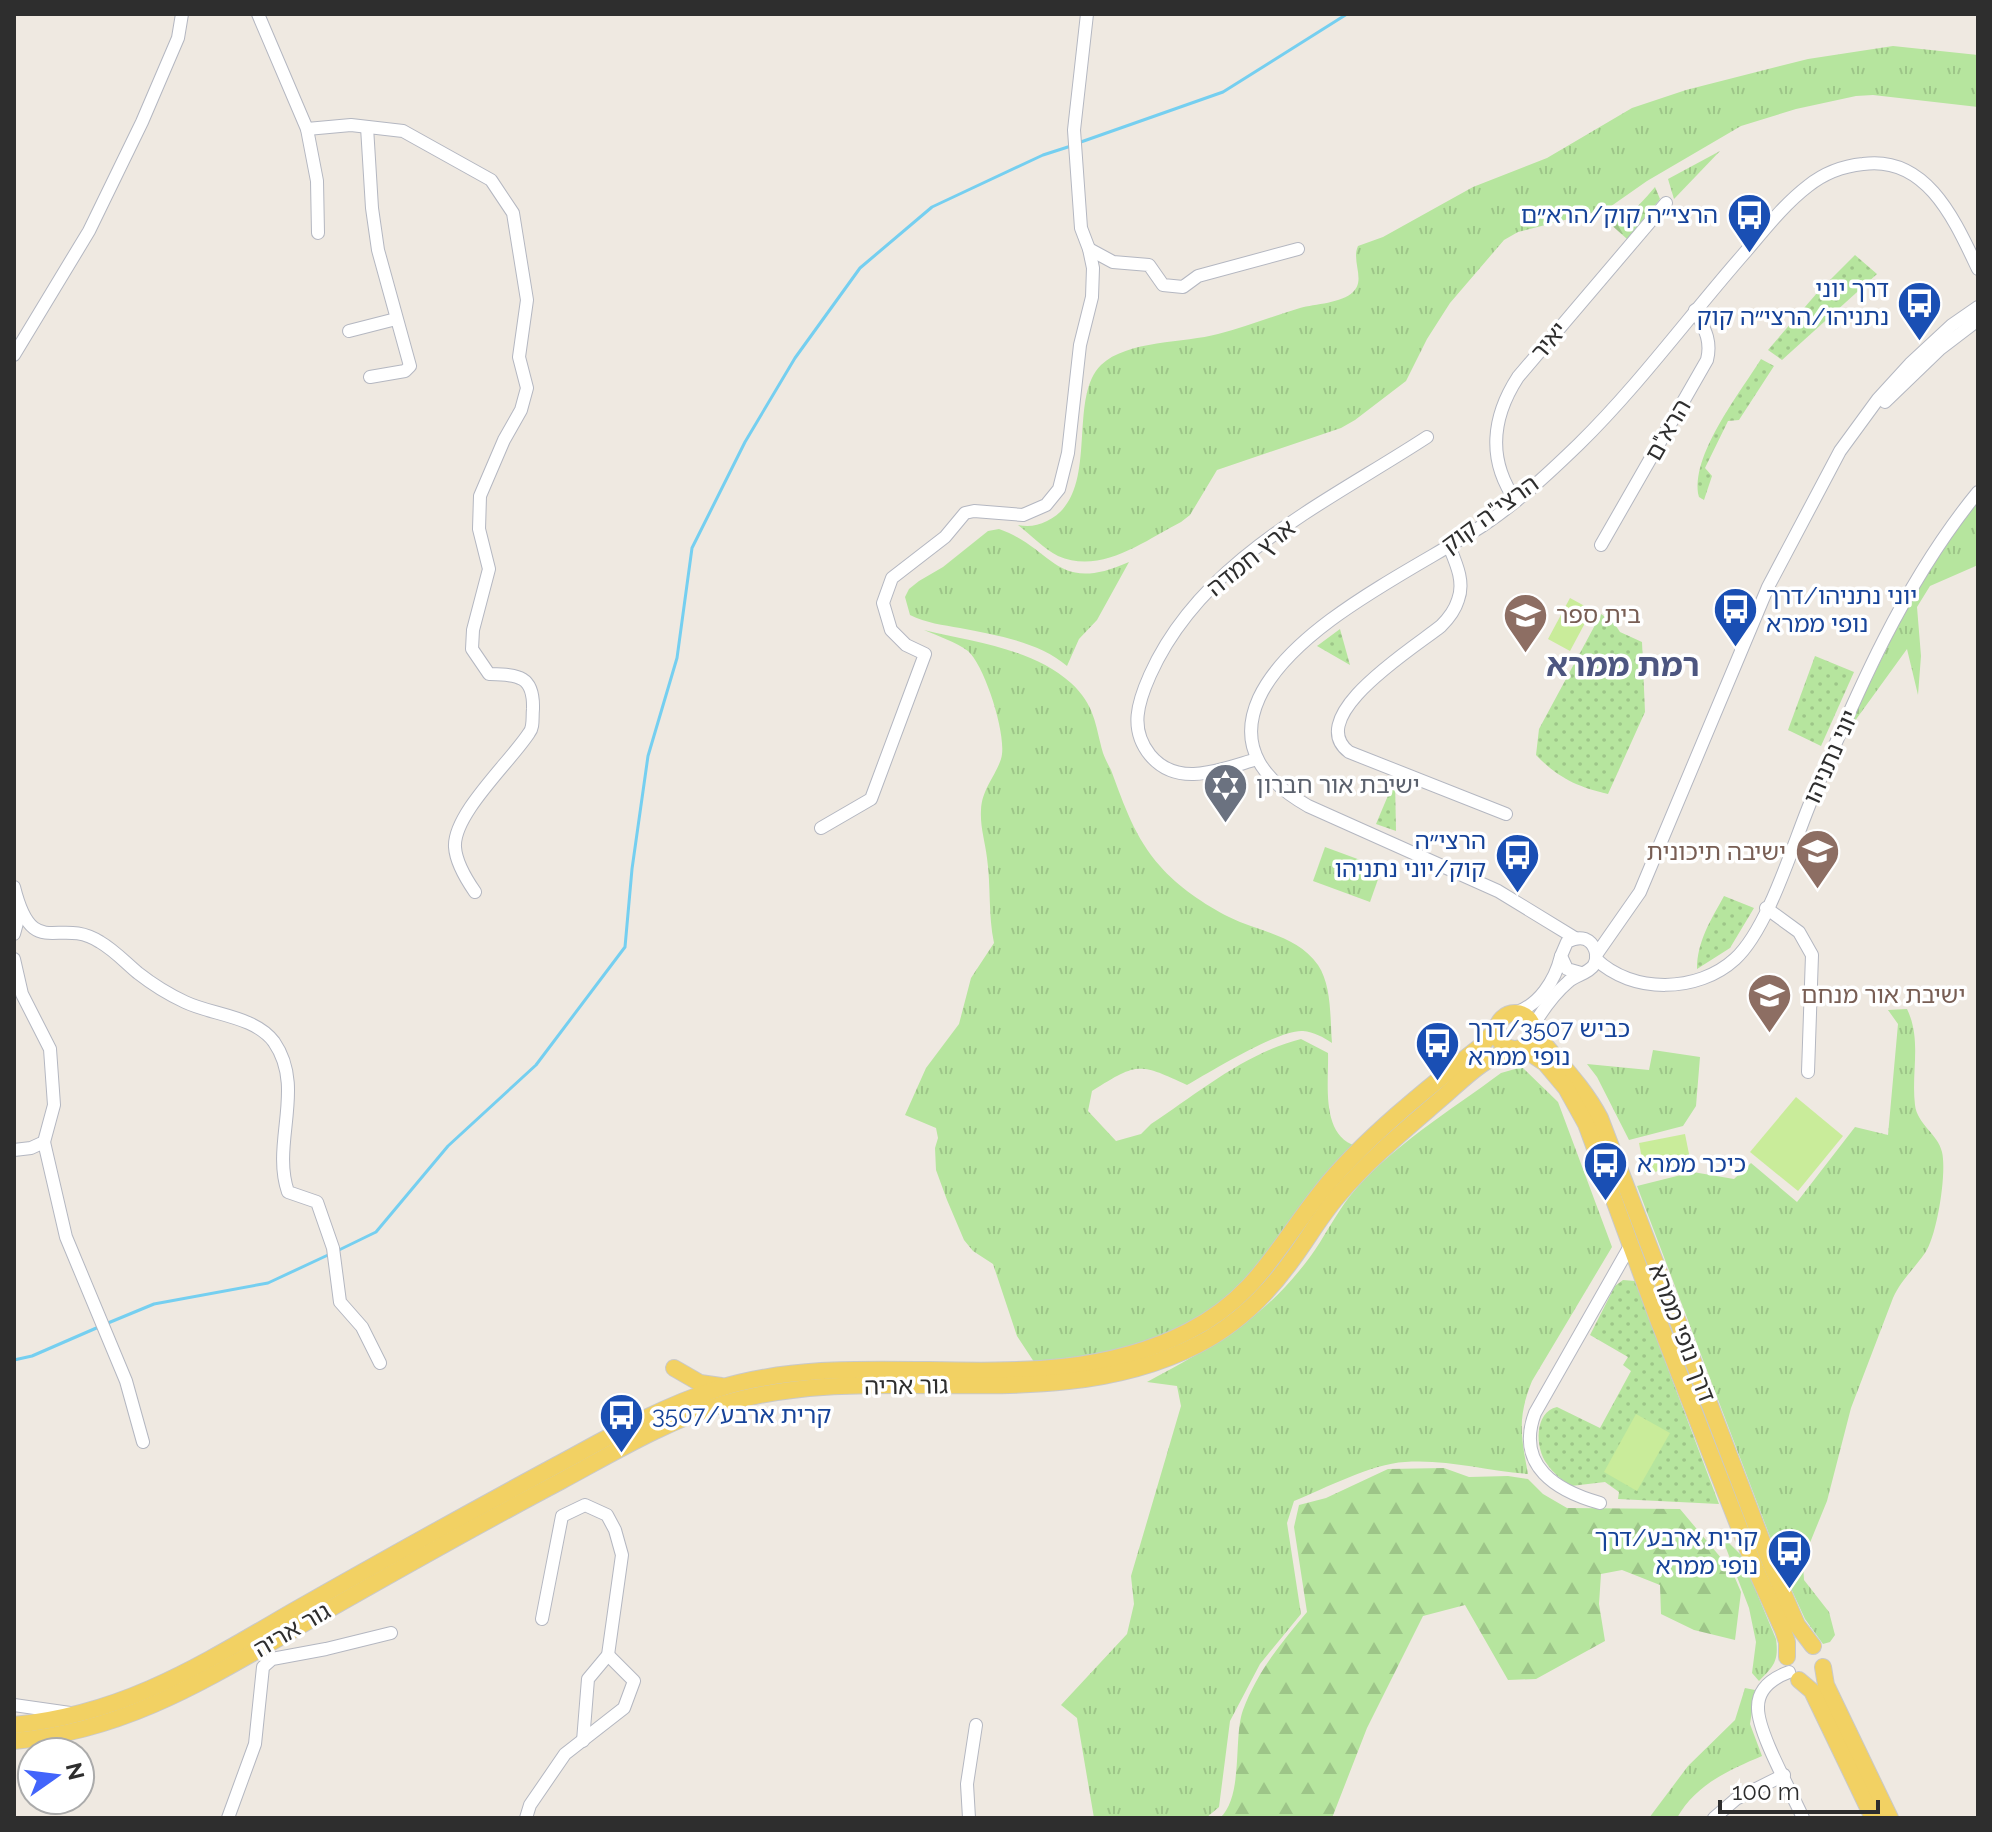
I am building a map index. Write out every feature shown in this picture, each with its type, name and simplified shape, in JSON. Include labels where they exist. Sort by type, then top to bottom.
[{"type":"main road","points":[[1515,1013],[1526,1016],[1533,1028],[1531,1041],[1518,1049],[1499,1040],[1497,1028],[1503,1017],[1515,1013]]},
{"type":"main road","name":"גור אריה","points":[[14,1725],[81,1714],[123,1702],[173,1678],[440,1527],[636,1423],[727,1386],[801,1373],[1030,1369],[1086,1364],[1131,1354],[1172,1340],[1229,1306],[1269,1265],[1341,1169],[1387,1125],[1482,1045],[1497,1028]]},
{"type":"main road","name":"דרך נופי ממרא","points":[[1533,1028],[1573,1076],[1600,1118],[1770,1562],[1797,1625],[1821,1655],[1823,1667]]},
{"type":"main road","name":"דרך נופי ממרא","points":[[1518,1049],[1545,1063],[1566,1088],[1586,1124],[1639,1270],[1755,1568],[1783,1630],[1792,1670],[1812,1691],[1873,1818]]},
{"type":"main road","name":"גור אריה","points":[[14,1741],[57,1736],[99,1726],[162,1701],[447,1541],[643,1437],[724,1403],[802,1389],[1015,1385],[1077,1380],[1135,1369],[1200,1344],[1238,1318],[1281,1275],[1333,1201],[1352,1180],[1472,1072],[1499,1053],[1518,1049]]},
{"type":"main road","points":[[674,1368],[700,1383],[727,1386]]},
{"type":"main road","points":[[1813,1646],[1800,1645],[1792,1670],[1816,1677],[1823,1667]]},
{"type":"main road","points":[[1823,1667],[1826,1685],[1890,1818]]},
{"type":"street","points":[[14,355],[89,231],[142,122],[178,38],[182,14]]},
{"type":"street","points":[[258,14],[307,129],[317,181],[318,233]]},
{"type":"street","points":[[821,828],[871,799],[925,654],[906,645],[891,630],[883,603],[892,578],[945,537],[965,513],[1023,515],[1046,505],[1059,489],[1068,453],[1080,345],[1092,297],[1093,268],[1081,228],[1074,130],[1087,14]]},
{"type":"street","points":[[307,129],[351,125],[403,131],[491,180],[513,213],[527,300],[519,357],[527,388],[521,410],[504,440],[480,496],[479,529],[489,569],[473,630],[472,649],[489,674],[517,675],[529,685],[533,702],[532,730],[488,784],[459,827],[455,846],[463,873],[475,892]]},
{"type":"street","points":[[367,127],[376,236],[410,366],[405,371],[370,377]]},
{"type":"street","name":"הרצי\"ה קוק","points":[[1257,759],[1252,738],[1259,697],[1289,657],[1339,615],[1516,501],[1556,466],[1645,374],[1695,310],[1799,194],[1821,177],[1863,164],[1889,164],[1904,168],[1920,178],[1945,206],[1978,269]]},
{"type":"street","name":"יאיר","points":[[1516,501],[1508,489],[1497,452],[1497,425],[1504,400],[1518,377],[1666,203]]},
{"type":"street","points":[[1089,249],[1113,262],[1149,265],[1163,285],[1183,287],[1198,276],[1298,249]]},
{"type":"street","points":[[1533,1028],[1568,982],[1584,972],[1632,905],[1653,864],[1768,587],[1823,482],[1856,428],[1878,399],[1933,341],[1978,307]]},
{"type":"street","name":"הרא\"ם","points":[[1601,545],[1707,360],[1710,344],[1695,310]]},
{"type":"street","points":[[349,331],[396,319]]},
{"type":"street","points":[[1856,428],[1940,349],[1978,320]]},
{"type":"street","name":"ארץ חמדה","points":[[1257,759],[1199,775],[1173,772],[1152,758],[1136,722],[1137,707],[1156,662],[1192,609],[1244,558],[1288,525],[1427,437]]},
{"type":"street","name":"יוני נתניהו","points":[[1615,973],[1634,982],[1664,985],[1696,981],[1712,975],[1736,958],[1748,944],[1843,727],[1899,613],[1939,544],[1978,492]]},
{"type":"street","points":[[1449,546],[1460,582],[1454,610],[1441,626],[1367,683],[1342,718],[1338,738],[1340,745],[1349,752],[1506,814]]},
{"type":"street","points":[[1257,759],[1260,768],[1282,790],[1308,806],[1498,891],[1539,917],[1591,943],[1596,957],[1615,973]]},
{"type":"street","points":[[14,887],[20,912],[30,927],[47,935],[75,934],[98,940],[142,976],[187,1003],[253,1026],[273,1040],[287,1068],[289,1100],[284,1179],[288,1192],[317,1202],[333,1248],[340,1302],[362,1327],[380,1363]]},
{"type":"street","points":[[1515,1013],[1537,1001],[1554,977],[1562,952],[1578,938],[1600,933],[1632,905]]},
{"type":"street","points":[[1766,908],[1799,932],[1812,955],[1808,1072]]},
{"type":"street","points":[[14,934],[20,912]]},
{"type":"street","points":[[1539,917],[1557,937],[1567,969],[1615,973]]},
{"type":"street","points":[[14,959],[22,994],[50,1049],[54,1105],[44,1142],[66,1237],[126,1381],[143,1442]]},
{"type":"street","points":[[14,1150],[31,1148],[44,1142]]},
{"type":"street","points":[[1600,1503],[1566,1493],[1548,1478],[1534,1458],[1531,1427],[1535,1413],[1630,1246]]},
{"type":"street","points":[[1613,1274],[1629,1267],[1639,1270]]},
{"type":"street","points":[[542,1619],[562,1516],[585,1505],[607,1515],[622,1555],[608,1655],[588,1679],[583,1741]]},
{"type":"street","points":[[228,1818],[255,1744],[263,1667],[272,1659],[391,1633]]},
{"type":"street","points":[[526,1818],[530,1805],[565,1754],[624,1708],[634,1681],[608,1655]]},
{"type":"street","points":[[1792,1670],[1770,1681],[1759,1698],[1757,1709],[1803,1818]]},
{"type":"street","points":[[14,1705],[81,1714]]},
{"type":"street","points":[[969,1818],[967,1784],[976,1725]]},
{"type":"street","points":[[1714,1818],[1736,1799],[1784,1775]]},
{"type":"green space","points":[[1893,46],[1978,55],[1978,107],[1873,95],[1856,96],[1796,109],[1741,126],[1647,181],[1607,209],[1518,232],[1504,240],[1450,303],[1406,381],[1341,428],[1217,470],[1190,515],[1181,522],[1122,553],[1090,561],[1074,561],[1058,556],[1018,525],[1040,524],[1064,508],[1074,490],[1079,469],[1091,380],[1101,365],[1112,357],[1141,347],[1218,334],[1300,308],[1342,299],[1357,287],[1358,246],[1383,237],[1473,187],[1547,158],[1632,108],[1686,90],[1808,59]]},
{"type":"green space","points":[[1720,151],[1674,199],[1668,179]]},
{"type":"green space","points":[[1655,187],[1660,199],[1627,239],[1608,222],[1628,214]]},
{"type":"green space","points":[[1855,255],[1877,274],[1782,360],[1768,350],[1817,293]]},
{"type":"green space","points":[[1761,359],[1774,366],[1739,420],[1728,421],[1705,468],[1712,476],[1704,500],[1699,497],[1698,481],[1709,445]]},
{"type":"green space","points":[[1978,498],[1978,565],[1930,586],[1917,607],[1921,656],[1918,695],[1907,649],[1844,736],[1920,580]]},
{"type":"green space","points":[[999,529],[1070,571],[1085,574],[1129,562],[1097,620],[1079,639],[1067,666],[1044,651],[1016,641],[910,615],[905,597],[909,589],[988,531]]},
{"type":"green space","points":[[1570,598],[1592,610],[1570,651],[1548,639]]},
{"type":"green space","points":[[1601,614],[1614,623],[1620,632],[1642,642],[1645,712],[1608,794],[1569,780],[1536,755],[1539,729]]},
{"type":"green space","points":[[1340,629],[1350,665],[1317,646]]},
{"type":"green space","points":[[924,630],[1020,654],[1055,671],[1071,683],[1090,707],[1104,755],[1131,821],[1160,866],[1183,888],[1210,907],[1299,947],[1318,965],[1326,983],[1332,1043],[1311,1032],[1292,1032],[1245,1052],[1187,1085],[1158,1072],[1138,1069],[1119,1075],[1092,1091],[1088,1111],[1116,1141],[1141,1134],[1151,1124],[1241,1064],[1280,1045],[1301,1039],[1328,1053],[1332,1119],[1345,1140],[1356,1146],[1328,1172],[1264,1261],[1235,1292],[1202,1316],[1166,1336],[1116,1354],[1036,1365],[1017,1336],[993,1264],[973,1251],[964,1240],[947,1200],[936,1170],[936,1128],[905,1115],[926,1068],[959,1024],[971,978],[994,943],[981,810],[1002,749],[994,703],[975,659],[958,645]]},
{"type":"green space","points":[[1815,656],[1854,672],[1821,746],[1788,730]]},
{"type":"green space","points":[[1395,779],[1396,831],[1376,824]]},
{"type":"green space","points":[[1325,847],[1382,868],[1370,902],[1313,881]]},
{"type":"green space","points":[[1724,896],[1754,908],[1730,948],[1697,969],[1702,940]]},
{"type":"green space","points":[[1907,1009],[1915,1044],[1915,1105],[1942,1152],[1942,1189],[1929,1245],[1893,1298],[1851,1408],[1827,1501],[1803,1565],[1804,1580],[1829,1612],[1835,1635],[1830,1642],[1823,1644],[1805,1619],[1783,1571],[1637,1186],[1693,1172],[1734,1179],[1751,1163],[1797,1202],[1855,1127],[1888,1135],[1898,1024],[1888,1010]]},
{"type":"green space","points":[[1653,1050],[1700,1057],[1696,1106],[1683,1126],[1629,1140],[1597,1077],[1587,1064],[1649,1070]]},
{"type":"green space","points":[[1522,1067],[1558,1102],[1612,1247],[1532,1381],[1524,1406],[1522,1427],[1528,1474],[1452,1464],[1405,1462],[1363,1472],[1294,1501],[1287,1523],[1301,1614],[1260,1664],[1230,1721],[1219,1807],[1206,1818],[1094,1818],[1077,1718],[1061,1705],[1127,1634],[1134,1604],[1131,1576],[1181,1406],[1177,1386],[1147,1382],[1216,1343],[1255,1315],[1292,1279],[1350,1196],[1384,1161],[1501,1073]]},
{"type":"green space","points":[[1796,1097],[1843,1136],[1798,1191],[1750,1152]]},
{"type":"green space","points":[[1685,1134],[1691,1164],[1645,1174],[1639,1143]]},
{"type":"green space","points":[[1623,1280],[1635,1281],[1719,1504],[1618,1499],[1619,1492],[1605,1482],[1571,1486],[1549,1467],[1543,1457],[1539,1431],[1549,1410],[1557,1407],[1600,1428],[1631,1371],[1623,1365],[1628,1357],[1590,1335],[1615,1286]]},
{"type":"green space","points":[[1636,1414],[1670,1433],[1637,1491],[1604,1472]]},
{"type":"green space","points":[[1444,1468],[1469,1477],[1528,1479],[1543,1494],[1567,1508],[1680,1509],[1732,1571],[1741,1592],[1735,1640],[1694,1630],[1661,1614],[1660,1585],[1622,1570],[1601,1574],[1599,1604],[1605,1641],[1536,1679],[1508,1680],[1465,1605],[1423,1616],[1367,1728],[1332,1818],[1220,1818],[1232,1796],[1243,1710],[1270,1658],[1307,1612],[1294,1527],[1299,1505],[1326,1498],[1388,1469]]},
{"type":"green space","points":[[1721,1535],[1741,1555],[1776,1639],[1774,1663],[1759,1681],[1752,1673],[1756,1642],[1749,1608]]},
{"type":"green space","points":[[1745,1688],[1755,1690],[1750,1724],[1762,1756],[1725,1773],[1703,1788],[1684,1806],[1677,1818],[1649,1818],[1688,1766],[1735,1720]]},
{"type":"waterway","points":[[1078,143],[1223,92],[1347,14]]},
{"type":"waterway","points":[[339,1250],[376,1232],[448,1146],[536,1065],[625,947],[648,756],[677,658],[692,548],[745,442],[795,358],[860,268],[932,207],[1043,155],[1071,146]]},
{"type":"waterway","points":[[108,1323],[154,1304],[268,1283],[328,1255]]},
{"type":"waterway","points":[[14,1360],[32,1356],[101,1326]]},
{"type":"place","name":"הרצי״ה קוק/הרא״ם","points":[[1749,254]]},
{"type":"place","name":"דרך יוני נתניהו/הרצי״ה קוק","points":[[1920,342]]},
{"type":"place","name":"יוני נתניהו/דרך נופי ממרא","points":[[1735,649]]},
{"type":"place","name":"בית ספר","points":[[1525,654]]},
{"type":"place","name":"ישיבת אור חברון","points":[[1225,824]]},
{"type":"place","name":"ישיבה תיכונית","points":[[1817,891]]},
{"type":"place","name":"הרצי״ה קוק/יוני נתניהו","points":[[1517,894]]},
{"type":"place","name":"ישיבת אור מנחם","points":[[1770,1034]]},
{"type":"place","name":"כביש 3507/דרך נופי ממרא","points":[[1437,1082]]},
{"type":"place","name":"כיכר ממרא","points":[[1606,1203]]},
{"type":"place","name":"קרית ארבע/3507","points":[[621,1454]]},
{"type":"place","name":"קרית ארבע/דרך נופי ממרא","points":[[1789,1591]]},
{"type":"district","name":"רמת ממרא","points":[[1623,665]]}]
